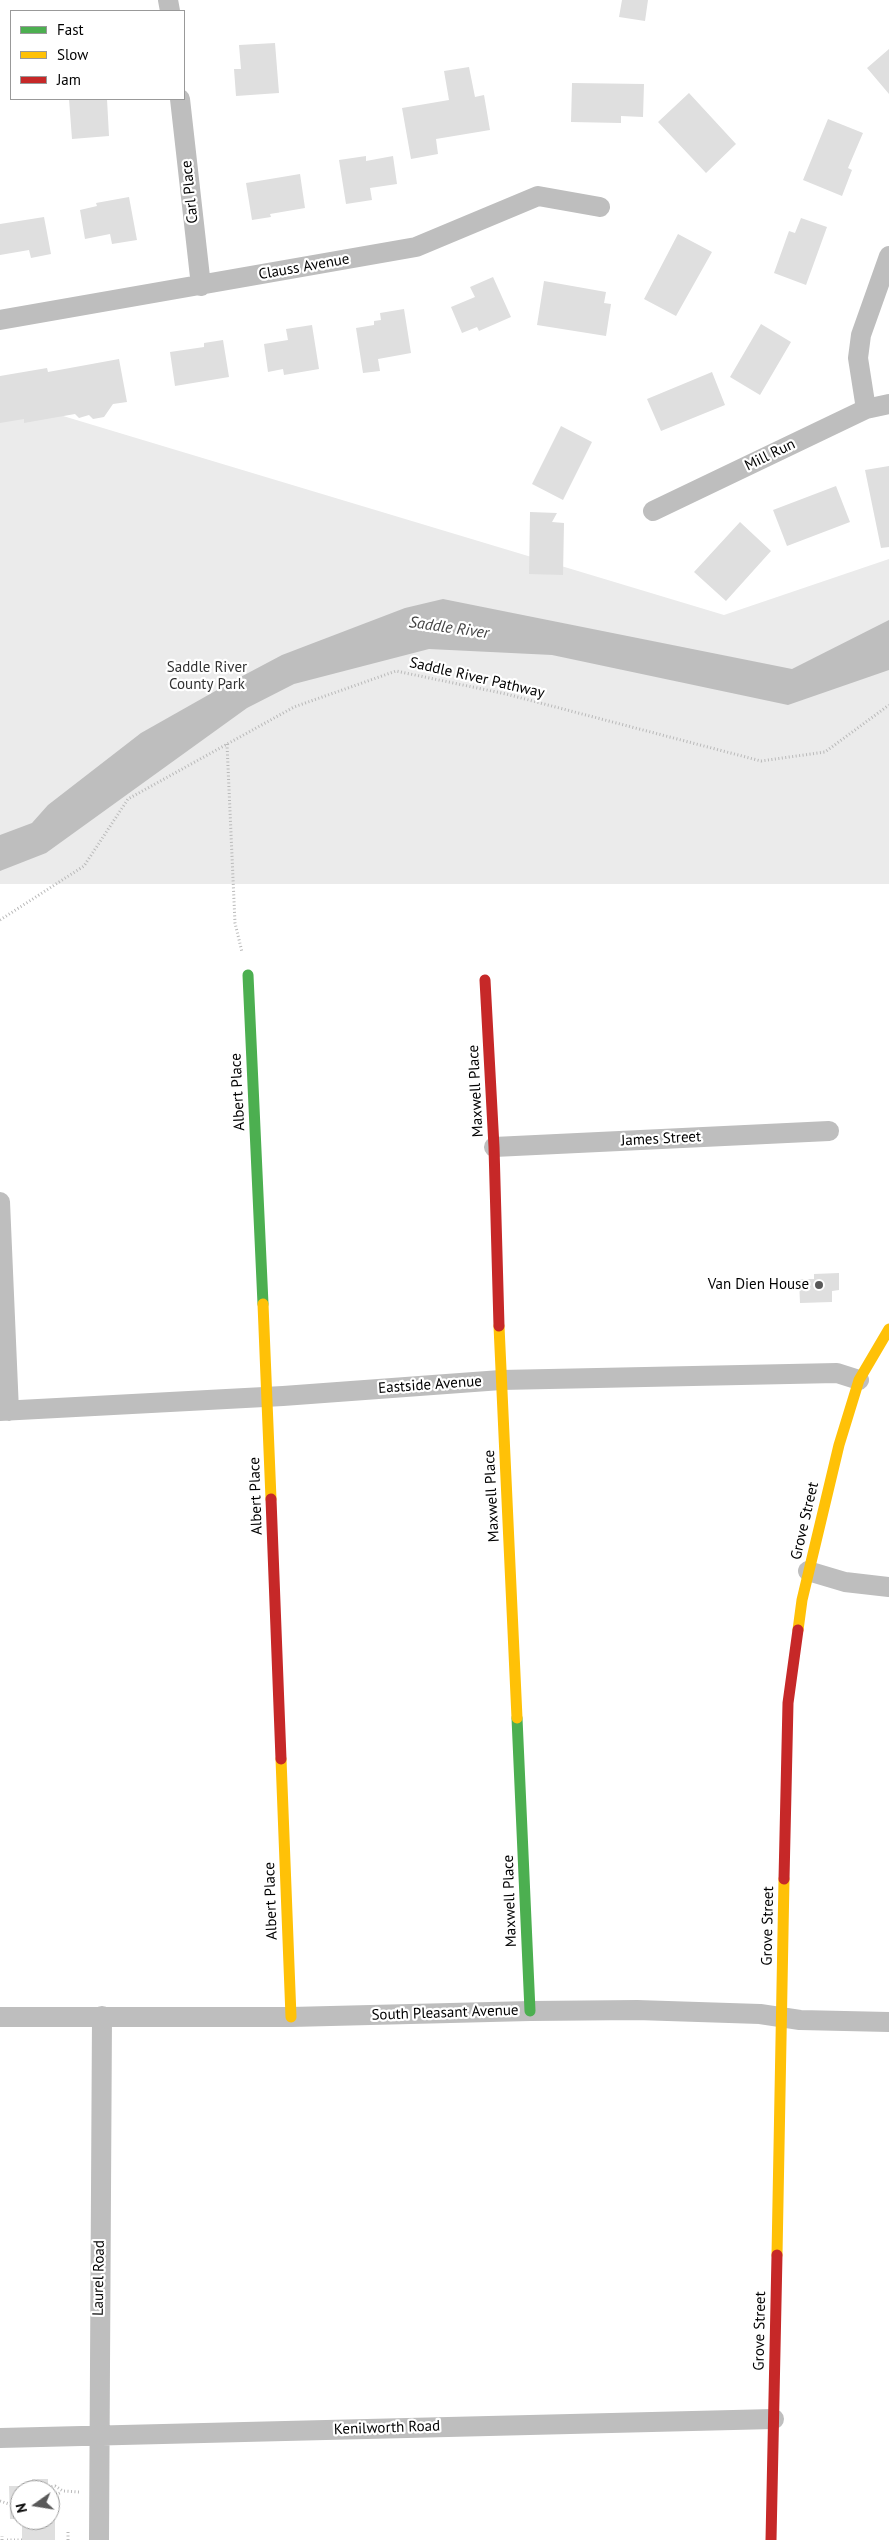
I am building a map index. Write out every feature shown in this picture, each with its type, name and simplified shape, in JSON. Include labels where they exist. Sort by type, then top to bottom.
[{"type":"street","name":"Carl Place","points":[[180,100],[201,286]]},
{"type":"street","name":"Clauss Avenue","points":[[0,320],[416,247],[538,196],[600,207]]},
{"type":"street","points":[[866,409],[858,358],[860,335],[889,256]]},
{"type":"street","name":"Mill Run","points":[[653,511],[866,409],[889,404]]},
{"type":"street","name":"Albert Place","points":[[248,975],[267,1398],[290,2017]]},
{"type":"street","name":"Maxwell Place","points":[[485,980],[494,1148],[501,1380],[530,2011]]},
{"type":"street","name":"James Street","points":[[494,1148],[829,1131]]},
{"type":"street","points":[[0,1202],[4,1411]]},
{"type":"street","name":"Grove Street","points":[[771,2540],[788,1703],[802,1600],[839,1445],[859,1380],[889,1329]]},
{"type":"street","name":"Eastside Avenue","points":[[4,1411],[267,1398],[501,1380],[837,1373],[859,1380]]},
{"type":"street","points":[[808,1571],[844,1582],[889,1587]]},
{"type":"street","name":"South Pleasant Avenue","points":[[0,2017],[290,2017],[530,2011],[760,2014],[800,2020],[889,2022]]},
{"type":"street","name":"Laurel Road","points":[[99,2540],[102,2016]]},
{"type":"street","name":"Kenilworth Road","points":[[0,2438],[774,2419]]},
{"type":"path","name":"Saddle River Pathway","points":[[0,920],[84,866],[128,799],[294,707],[396,671],[506,694],[761,761],[825,752],[889,705]]},
{"type":"path","points":[[227,744],[235,923],[248,975]]},
{"type":"path","points":[[60,2493],[80,2492]]},
{"type":"path","points":[[0,2501],[9,2504]]},
{"type":"path","points":[[68,2530],[68,2540]]},
{"type":"path","points":[[7,2540],[22,2540]]},
{"type":"green space","name":"Saddle River County Park","points":[[0,397],[724,615],[889,559],[889,884],[0,884]]},
{"type":"water","name":"Saddle River","points":[[443,599],[792,669],[889,620],[889,670],[788,705],[552,655],[429,649],[294,684],[247,708],[46,853],[0,871],[0,835],[32,823],[48,805],[141,733],[282,655],[405,608]]},
{"type":"building","points":[[622,0],[648,0],[645,21],[619,17]]},
{"type":"building","points":[[275,43],[279,93],[236,96],[234,69],[241,69],[239,45]]},
{"type":"building","points":[[889,49],[889,94],[867,68]]},
{"type":"building","points":[[469,67],[475,97],[484,95],[490,130],[436,139],[438,154],[411,159],[402,108],[449,100],[444,71]]},
{"type":"building","points":[[572,83],[644,84],[643,117],[621,116],[621,123],[571,122]]},
{"type":"building","points":[[689,93],[736,144],[706,173],[658,122]]},
{"type":"building","points":[[69,100],[107,100],[109,136],[72,139]]},
{"type":"building","points":[[828,119],[863,133],[848,168],[852,170],[842,196],[803,180]]},
{"type":"building","points":[[366,156],[366,161],[393,156],[397,184],[370,188],[372,200],[346,204],[339,160]]},
{"type":"building","points":[[300,174],[305,208],[270,214],[271,217],[252,220],[246,183]]},
{"type":"building","points":[[129,197],[137,240],[112,244],[110,234],[85,239],[80,210],[97,206],[96,203]]},
{"type":"building","points":[[44,217],[51,254],[31,258],[29,250],[0,255],[0,224]]},
{"type":"building","points":[[801,218],[827,227],[806,285],[774,273],[789,231],[795,233]]},
{"type":"building","points":[[678,234],[712,252],[676,316],[644,299]]},
{"type":"building","points":[[493,277],[511,317],[479,331],[477,327],[462,333],[451,307],[475,297],[470,287]]},
{"type":"building","points":[[544,281],[606,292],[604,303],[611,304],[606,336],[537,325]]},
{"type":"building","points":[[404,309],[411,353],[378,359],[380,371],[363,373],[356,328],[374,325],[374,321],[381,320],[380,313]]},
{"type":"building","points":[[761,324],[791,342],[760,395],[730,377]]},
{"type":"building","points":[[312,325],[319,369],[284,375],[283,369],[268,372],[264,344],[288,340],[286,329]]},
{"type":"building","points":[[223,340],[229,377],[175,386],[170,352],[204,347],[204,343]]},
{"type":"building","points":[[119,359],[127,402],[113,404],[104,417],[93,419],[89,415],[79,418],[75,414],[24,423],[24,419],[0,423],[0,376],[47,368],[48,372]]},
{"type":"building","points":[[712,372],[725,405],[661,431],[647,399]]},
{"type":"building","points":[[561,426],[592,442],[563,500],[532,484]]},
{"type":"building","points":[[889,466],[889,547],[881,548],[865,470]]},
{"type":"building","points":[[836,486],[850,522],[787,546],[773,510]]},
{"type":"building","points":[[530,512],[557,513],[552,522],[564,523],[563,575],[529,574]]},
{"type":"building","points":[[740,522],[771,551],[726,601],[694,572]]},
{"type":"building","name":"Van Dien House","points":[[839,1273],[839,1290],[832,1291],[832,1302],[800,1303],[799,1279],[814,1279],[814,1274]]},
{"type":"building","points":[[32,2479],[48,2479],[48,2480]]},
{"type":"building","points":[[9,2486],[10,2486],[10,2519]]},
{"type":"building","points":[[22,2530],[55,2530],[55,2540],[22,2540]]},
{"type":"traffic: fast","points":[[248,975],[263,1304]]},
{"type":"traffic: fast","points":[[517,1718],[530,2011]]},
{"type":"traffic: slow","points":[[263,1304],[271,1499]]},
{"type":"traffic: slow","points":[[499,1326],[517,1718]]},
{"type":"traffic: slow","points":[[798,1630],[802,1600],[839,1445],[859,1380],[889,1329]]},
{"type":"traffic: slow","points":[[281,1759],[291,2017]]},
{"type":"traffic: slow","points":[[777,2255],[784,1879]]},
{"type":"traffic: jam","points":[[485,980],[494,1147],[499,1326]]},
{"type":"traffic: jam","points":[[271,1499],[281,1759]]},
{"type":"traffic: jam","points":[[784,1879],[788,1703],[798,1630]]},
{"type":"traffic: jam","points":[[771,2540],[777,2255]]},
{"type":"place","name":"Van Dien House","points":[[819,1285]]}]
